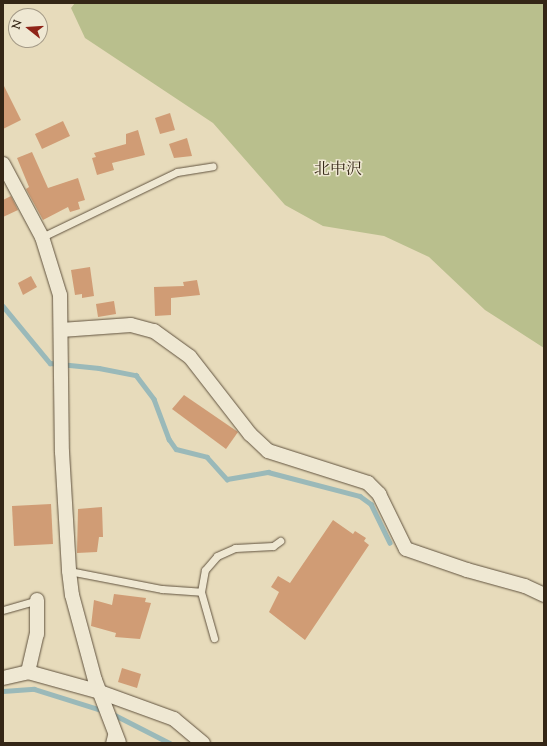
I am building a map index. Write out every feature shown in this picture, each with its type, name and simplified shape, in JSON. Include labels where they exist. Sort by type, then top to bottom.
[{"type":"street","points":[[3,164],[42,237],[56,274],[61,330],[62,452],[69,571],[74,603],[100,692],[119,743]]},
{"type":"street","points":[[61,330],[131,325],[154,331],[190,357],[250,434],[268,451],[368,483],[379,494],[406,549],[467,570],[525,586],[544,594]]},
{"type":"street","points":[[28,672],[38,626],[37,600]]},
{"type":"street","points":[[3,678],[28,672],[100,692],[174,719],[203,743]]},
{"type":"lane","points":[[42,237],[177,172],[213,166]]},
{"type":"lane","points":[[214,638],[201,592],[205,570],[217,556],[235,548],[273,546],[280,541]]},
{"type":"lane","points":[[69,571],[162,589],[201,592]]},
{"type":"lane","points":[[3,610],[37,600]]},
{"type":"lane","points":[[109,743],[114,727]]},
{"type":"green space","points":[[75,3],[544,3],[544,348],[485,310],[429,257],[384,236],[323,226],[285,205],[213,123],[85,38],[71,8]]},
{"type":"building","points":[[3,84],[21,120],[3,129]]},
{"type":"building","points":[[170,113],[175,130],[160,134],[155,118]]},
{"type":"building","points":[[63,121],[70,136],[42,149],[35,134]]},
{"type":"building","points":[[138,130],[145,155],[112,163],[114,170],[97,175],[92,158],[96,157],[94,153],[126,144],[126,134]]},
{"type":"building","points":[[187,138],[192,156],[174,158],[169,144]]},
{"type":"building","points":[[32,152],[48,188],[78,178],[85,200],[78,202],[80,209],[70,212],[68,207],[43,220],[26,189],[29,187],[17,158]]},
{"type":"building","points":[[11,196],[18,210],[3,217],[3,200]]},
{"type":"building","points":[[90,267],[94,296],[82,298],[82,294],[75,295],[71,270]]},
{"type":"building","points":[[31,276],[37,287],[23,295],[18,283]]},
{"type":"building","points":[[197,280],[200,295],[171,298],[171,315],[155,316],[154,287],[184,286],[183,282]]},
{"type":"building","points":[[114,301],[116,314],[98,317],[96,304]]},
{"type":"building","points":[[184,395],[238,432],[226,449],[172,409]]},
{"type":"building","points":[[51,504],[53,544],[14,546],[12,506]]},
{"type":"building","points":[[102,507],[103,537],[99,537],[97,552],[77,553],[78,509]]},
{"type":"building","points":[[333,520],[353,534],[355,531],[366,538],[364,541],[369,545],[305,640],[269,612],[279,592],[271,587],[278,576],[290,583]]},
{"type":"building","points":[[114,594],[146,598],[145,602],[151,603],[140,639],[115,637],[116,633],[91,626],[94,600],[112,605]]},
{"type":"building","points":[[122,668],[141,674],[137,688],[118,682]]},
{"type":"waterway","points":[[3,306],[50,363],[99,368],[136,375],[154,399],[169,439],[176,449],[207,457],[227,479],[268,472],[360,496],[371,504],[390,543]]},
{"type":"waterway","points":[[3,691],[34,689],[104,711]]},
{"type":"waterway","points":[[111,713],[170,743]]},
{"type":"district","name":"北中沢","points":[[338,171]]}]
